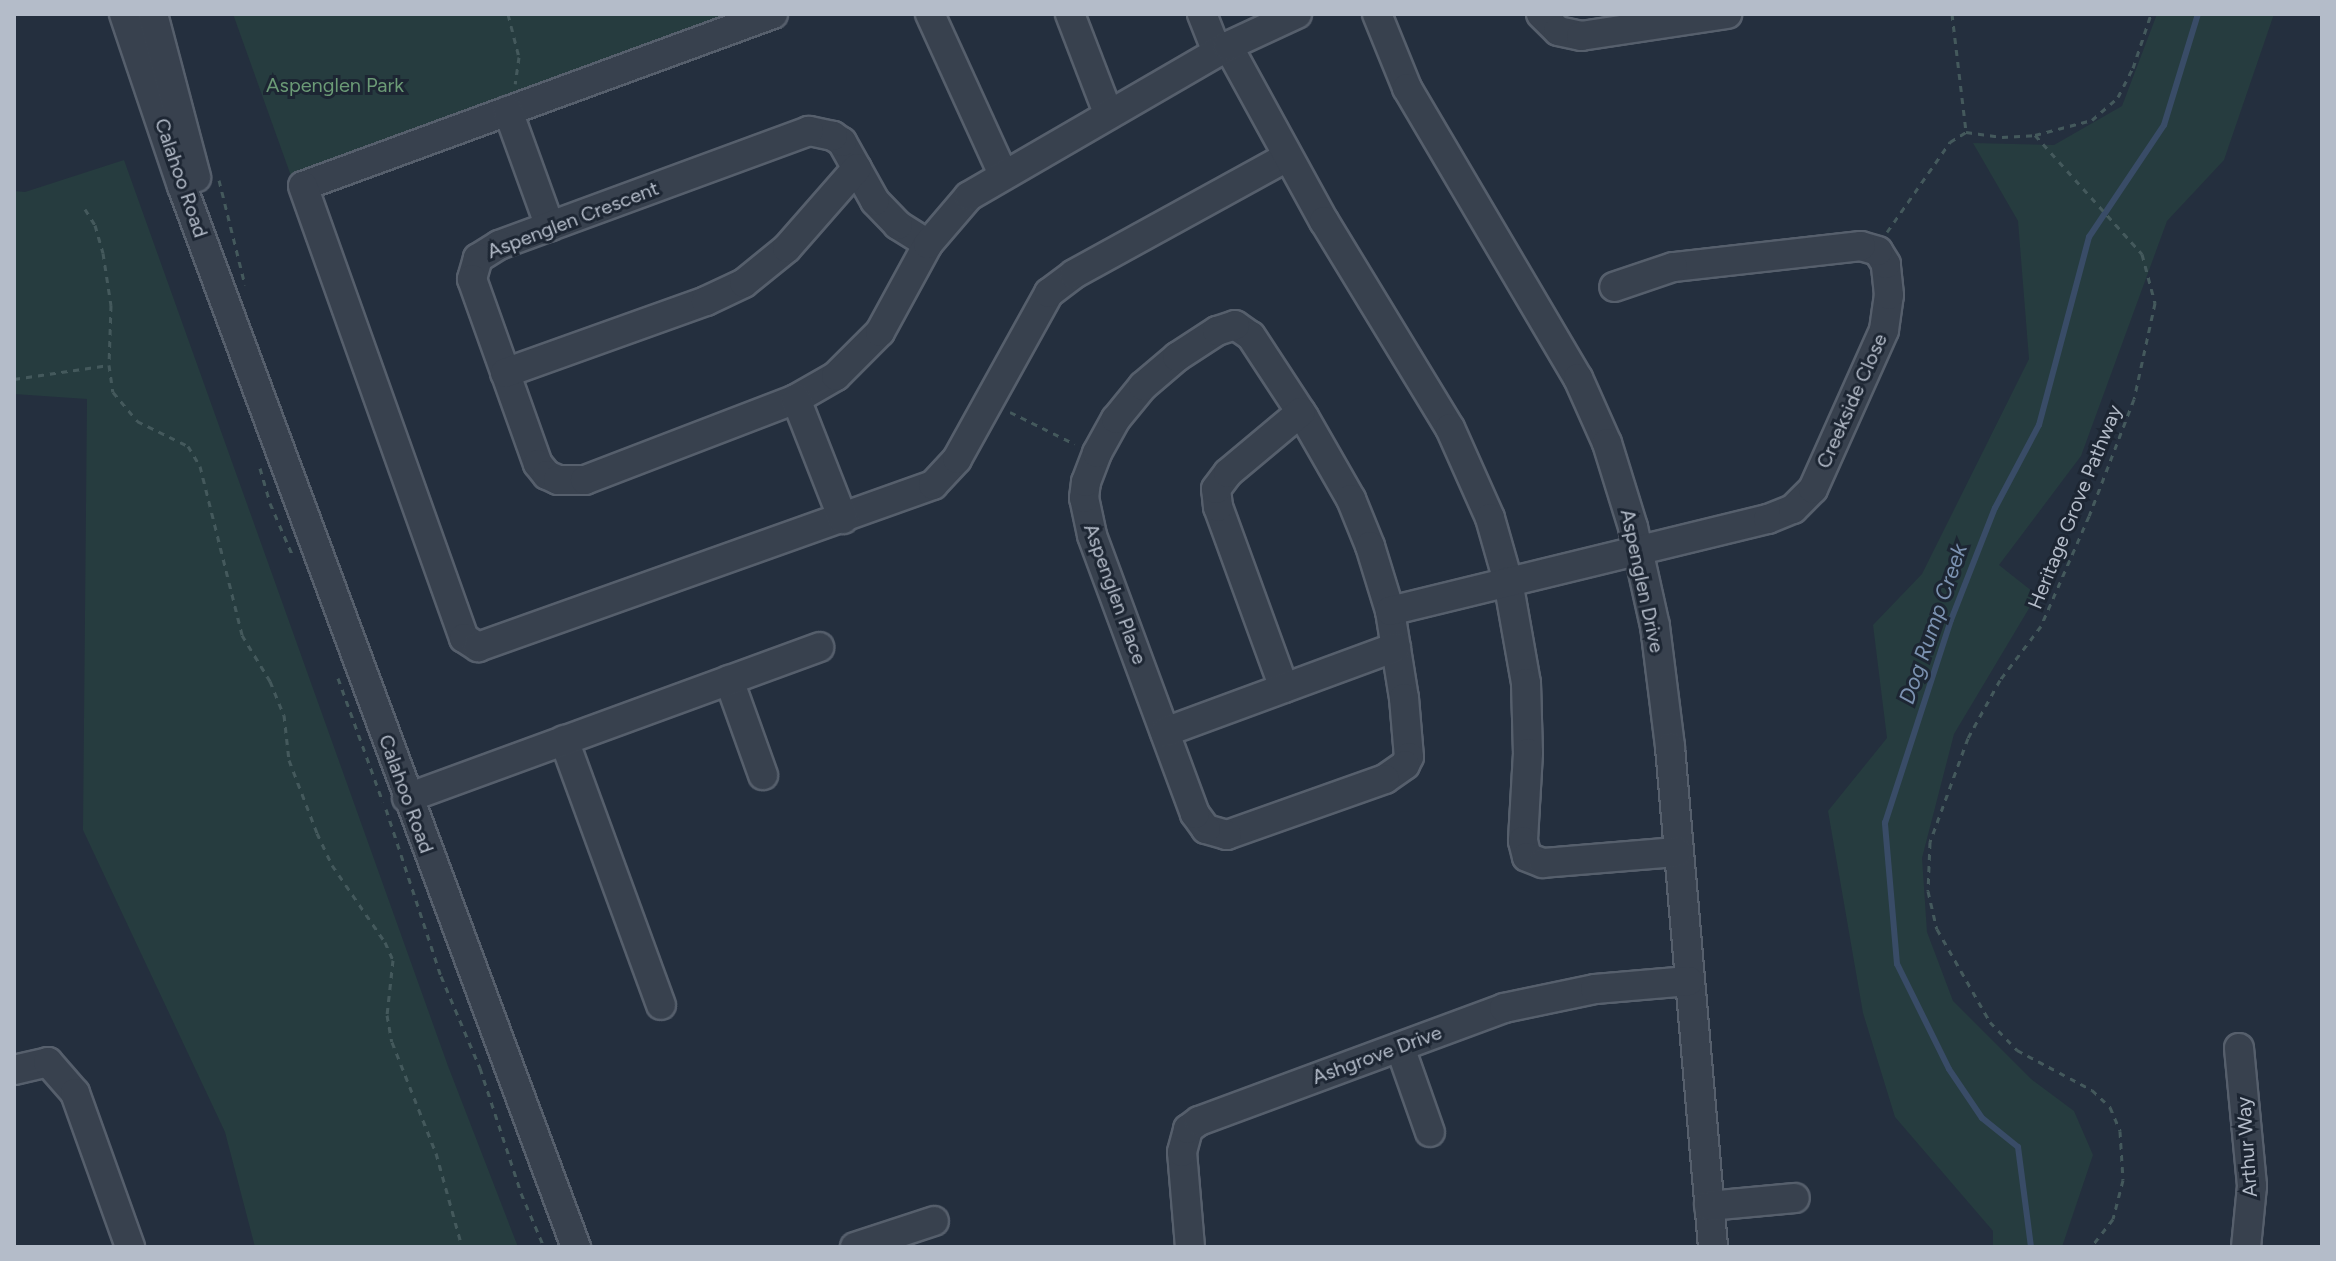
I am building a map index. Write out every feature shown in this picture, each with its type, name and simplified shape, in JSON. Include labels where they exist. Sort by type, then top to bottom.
[{"type":"street","name":"Calahoo Road","points":[[124,14],[182,186],[576,1247]]},
{"type":"street","name":"Calahoo Road","points":[[153,14],[241,340]]},
{"type":"street","points":[[773,14],[303,186],[464,638],[478,647],[843,519],[941,479],[957,459],[1034,315],[1060,284],[1287,157]]},
{"type":"street","points":[[930,14],[1003,174]]},
{"type":"street","points":[[1070,14],[1108,113]]},
{"type":"street","points":[[1202,14],[1450,428],[1484,504],[1508,581],[1526,694],[1528,753],[1523,841],[1527,857],[1543,863],[1678,852]]},
{"type":"street","name":"Aspenglen Crescent","points":[[928,244],[886,214],[842,142],[833,136],[809,131],[486,252],[473,268],[476,294],[538,464],[547,475],[572,482],[796,399],[836,376],[874,339],[894,310],[928,244],[954,210],[1003,174],[1108,113],[1222,49],[1297,14]]},
{"type":"street","name":"Aspenglen Drive","points":[[1377,14],[1407,88],[1578,378],[1607,443],[1637,548],[1655,626],[1713,1247]]},
{"type":"street","points":[[1541,14],[1558,31],[1581,36],[1727,14]]},
{"type":"street","points":[[513,109],[550,227]]},
{"type":"street","points":[[505,373],[706,301],[744,283],[787,248],[857,168]]},
{"type":"street","points":[[1614,287],[1673,267],[1861,246],[1878,251]]},
{"type":"street","name":"Creekside Close","points":[[1637,548],[1782,515],[1804,500],[1853,405],[1884,330],[1889,295],[1886,264],[1878,251]]},
{"type":"street","name":"Aspenglen Place","points":[[1235,325],[1251,336],[1301,412],[1351,499],[1390,611],[1408,737],[1409,757],[1405,765],[1385,779],[1252,829],[1237,834],[1216,834],[1199,822],[1092,535],[1084,498],[1090,468],[1116,419],[1143,386],[1177,357],[1227,327],[1235,325]]},
{"type":"street","points":[[796,399],[843,519]]},
{"type":"street","points":[[1284,688],[1218,507],[1216,489],[1228,473],[1301,412]]},
{"type":"street","points":[[1390,611],[1637,548]]},
{"type":"street","points":[[407,798],[819,647]]},
{"type":"street","points":[[1165,732],[1396,647]]},
{"type":"street","points":[[729,680],[763,775]]},
{"type":"street","points":[[564,740],[661,1005]]},
{"type":"street","name":"Ashgrove Drive","points":[[1190,1247],[1182,1152],[1188,1129],[1211,1116],[1532,1000],[1595,989],[1689,981]]},
{"type":"street","points":[[1400,1047],[1430,1132]]},
{"type":"street","name":"Arthur Way","points":[[2239,1048],[2252,1186],[2246,1247]]},
{"type":"street","points":[[14,1070],[48,1062],[75,1093],[130,1247]]},
{"type":"street","points":[[1709,1206],[1795,1198]]},
{"type":"street","points":[[855,1247],[934,1221]]},
{"type":"path","points":[[508,14],[519,57],[513,109]]},
{"type":"path","points":[[1952,14],[1966,132]]},
{"type":"path","points":[[1878,251],[1888,231],[1950,142],[1966,132],[2002,137],[2035,135],[2092,120],[2118,97],[2133,68],[2151,14]]},
{"type":"path","name":"Heritage Grove Pathway","points":[[2035,135],[2091,201],[2129,236],[2142,254],[2155,303],[2134,399],[2041,626],[2000,680],[1968,738],[1930,842],[1928,878],[1937,929],[1990,1022],[2017,1050],[2092,1090],[2110,1107],[2120,1131],[2123,1180],[2113,1219],[2091,1247]]},
{"type":"path","points":[[85,209],[95,225],[103,253],[111,305],[109,365],[113,392],[137,421],[188,446],[200,466],[242,635],[270,681],[284,715],[289,760],[317,833],[332,865],[385,942],[393,960],[387,1015],[392,1042],[436,1153],[462,1247]]},
{"type":"path","points":[[14,379],[109,365]]},
{"type":"path","points":[[988,402],[1083,446]]},
{"type":"green space","name":"Aspenglen Park","points":[[233,14],[741,14],[291,176]]},
{"type":"green space","points":[[2157,14],[2274,14],[2224,160],[2167,221],[2081,456],[1999,565],[2037,595],[1954,734],[1922,858],[1927,932],[1953,1001],[2031,1079],[2074,1111],[2093,1155],[2062,1247],[1993,1247],[1993,1231],[1895,1117],[1863,1013],[1828,811],[1887,738],[1873,625],[1922,574],[2029,359],[2018,221],[1973,143],[2054,145],[2122,106]]},
{"type":"green space","points":[[124,160],[448,1066],[518,1247],[255,1247],[225,1132],[83,830],[87,399],[14,394],[14,191],[25,192]]},
{"type":"waterway","name":"Dog Rump Creek","points":[[2031,1247],[2018,1147],[1982,1118],[1949,1069],[1897,964],[1885,823],[1951,620],[1995,508],[2039,425],[2089,237],[2164,125],[2198,14]]}]
